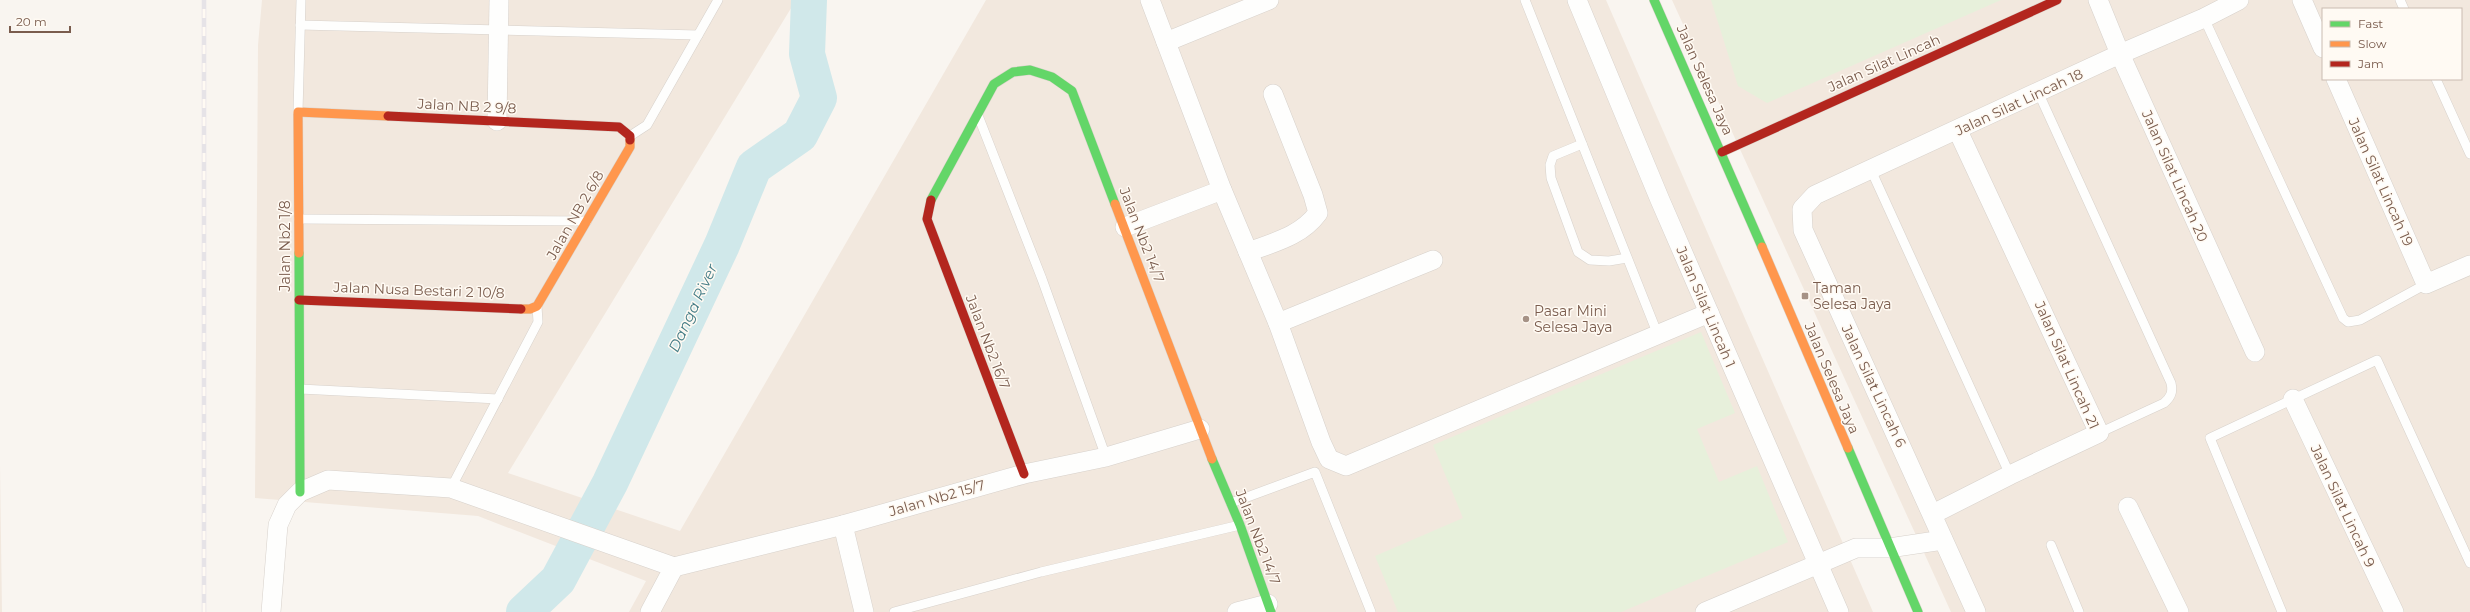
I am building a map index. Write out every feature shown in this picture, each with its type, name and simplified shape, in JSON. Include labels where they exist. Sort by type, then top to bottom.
[{"type":"street","points":[[497,121],[499,0]]},
{"type":"street","points":[[1150,0],[1222,190],[1278,323],[1321,442],[1329,459],[1346,466],[1709,313]]},
{"type":"street","points":[[1166,42],[1270,0]]},
{"type":"street","name":"Jalan Silat Lincah 1","points":[[1577,0],[1709,313],[1839,612]]},
{"type":"street","name":"Jalan Selesa Jaya","points":[[1654,0],[1722,152],[1889,548],[1918,612]]},
{"type":"street","name":"Jalan Silat Lincah","points":[[1722,152],[2057,0]]},
{"type":"street","name":"Jalan Silat Lincah 20","points":[[2098,0],[2120,54],[2255,352]]},
{"type":"street","name":"Jalan Silat Lincah 18","points":[[1802,209],[1815,195],[2039,94],[2120,54],[2204,18],[2239,0]]},
{"type":"street","points":[[2302,0],[2322,46]]},
{"type":"street","name":"Jalan Nb2 14/7","points":[[927,220],[930,204],[994,84],[1012,72],[1040,71],[1058,78],[1072,91],[1125,227],[1200,429],[1240,525],[1269,608]]},
{"type":"street","name":"Jalan Silat Lincah 19","points":[[2336,80],[2426,284]]},
{"type":"street","points":[[1248,252],[1290,237],[1309,225],[1318,213],[1313,195],[1273,94]]},
{"type":"street","name":"Jalan NB 2 9/8","points":[[298,112],[619,127],[630,136]]},
{"type":"street","name":"Jalan Nb2 1/8","points":[[298,112],[300,492]]},
{"type":"street","name":"Jalan Silat Lincah 21","points":[[1933,514],[2010,475],[2099,433],[1958,131]]},
{"type":"street","name":"Jalan NB 2 6/8","points":[[537,306],[630,147],[630,136]]},
{"type":"street","points":[[1125,227],[1222,190]]},
{"type":"street","name":"Jalan Silat Lincah 6","points":[[1802,209],[1803,230],[1933,514],[1976,612]]},
{"type":"street","name":"Jalan Nb2 16/7","points":[[927,220],[1024,474]]},
{"type":"street","points":[[1278,323],[1433,260]]},
{"type":"street","points":[[2426,284],[2470,265]]},
{"type":"street","name":"Jalan Nusa Bestari 2 10/8","points":[[299,300],[530,308],[537,306]]},
{"type":"street","name":"Jalan Silat Lincah 9","points":[[2292,399],[2394,612]]},
{"type":"street","name":"Jalan Nb2 15/7","points":[[674,567],[843,525],[1024,474],[1106,457],[1200,429]]},
{"type":"street","points":[[270,612],[278,525],[287,505],[300,492],[328,480],[451,488],[478,496],[640,556],[674,567],[650,612]]},
{"type":"street","points":[[2128,506],[2179,612]]},
{"type":"street","points":[[843,525],[864,612]]},
{"type":"street","points":[[1705,612],[1856,548],[1889,548],[1944,540]]},
{"type":"street","points":[[1237,612],[1269,608]]},
{"type":"lane","name":"Jalan Nb2 1/8","points":[[298,112],[301,0]]},
{"type":"lane","points":[[630,136],[647,125],[718,0]]},
{"type":"lane","points":[[1525,0],[1658,335]]},
{"type":"lane","points":[[2204,18],[2343,318],[2348,322],[2360,320],[2426,284]]},
{"type":"lane","points":[[300,25],[698,36]]},
{"type":"lane","points":[[2436,80],[2470,154]]},
{"type":"lane","points":[[2039,94],[2173,390],[2170,398],[2164,403],[2099,433]]},
{"type":"lane","points":[[977,115],[1042,279],[1106,457]]},
{"type":"lane","points":[[1582,144],[1553,156],[1550,165],[1551,178],[1578,252],[1590,260],[1609,261],[1627,258]]},
{"type":"lane","points":[[1871,170],[2010,475]]},
{"type":"lane","points":[[299,219],[588,221]]},
{"type":"lane","points":[[451,488],[538,322],[537,306]]},
{"type":"lane","points":[[2282,612],[2210,438],[2377,360],[2470,563]]},
{"type":"lane","points":[[300,389],[498,398]]},
{"type":"lane","points":[[1231,503],[1315,472],[1371,612]]},
{"type":"lane","points":[[894,612],[1041,572],[1240,525]]},
{"type":"lane","points":[[2050,545],[2079,612]]},
{"type":"shaded area","points":[[262,0],[796,0],[508,473],[680,531],[986,0],[1606,0],[1873,612],[629,612],[646,581],[478,516],[255,498],[258,45]]},
{"type":"shaded area","points":[[1672,0],[2470,0],[2470,612],[1951,612]]},
{"type":"shaded area","points":[[0,464],[2,612],[0,612]]},
{"type":"green space","points":[[1711,0],[2001,0],[1767,103],[1738,86]]},
{"type":"green space","points":[[1701,332],[1735,413],[1697,429],[1719,482],[1757,466],[1788,542],[1621,612],[1398,612],[1375,556],[1463,518],[1433,445]]},
{"type":"waterway","name":"Danga River","points":[[524,612],[558,580],[610,483],[722,245],[754,167],[800,135],[819,98],[807,54],[809,0]]},
{"type":"railway","points":[[204,0],[204,612]]},
{"type":"traffic: fast","points":[[1654,0],[1762,247]]},
{"type":"traffic: fast","points":[[931,200],[994,84],[1013,72],[1030,70],[1052,77],[1072,91],[1115,204]]},
{"type":"traffic: fast","points":[[299,253],[300,492]]},
{"type":"traffic: fast","points":[[1848,448],[1918,612]]},
{"type":"traffic: fast","points":[[1212,459],[1240,525],[1271,612]]},
{"type":"traffic: slow","points":[[299,253],[298,112],[388,116]]},
{"type":"traffic: slow","points":[[521,309],[530,309],[537,306],[630,147],[630,140]]},
{"type":"traffic: slow","points":[[1115,204],[1212,459]]},
{"type":"traffic: slow","points":[[1762,247],[1848,448]]},
{"type":"traffic: jam","points":[[1722,152],[2057,0]]},
{"type":"traffic: jam","points":[[388,116],[619,127],[630,136],[630,140]]},
{"type":"traffic: jam","points":[[931,200],[927,219],[1024,474]]},
{"type":"traffic: jam","points":[[299,300],[521,309]]},
{"type":"place","name":"Taman Selesa Jaya","points":[[1805,296]]},
{"type":"place","name":"Pasar Mini Selesa Jaya","points":[[1526,319]]}]
